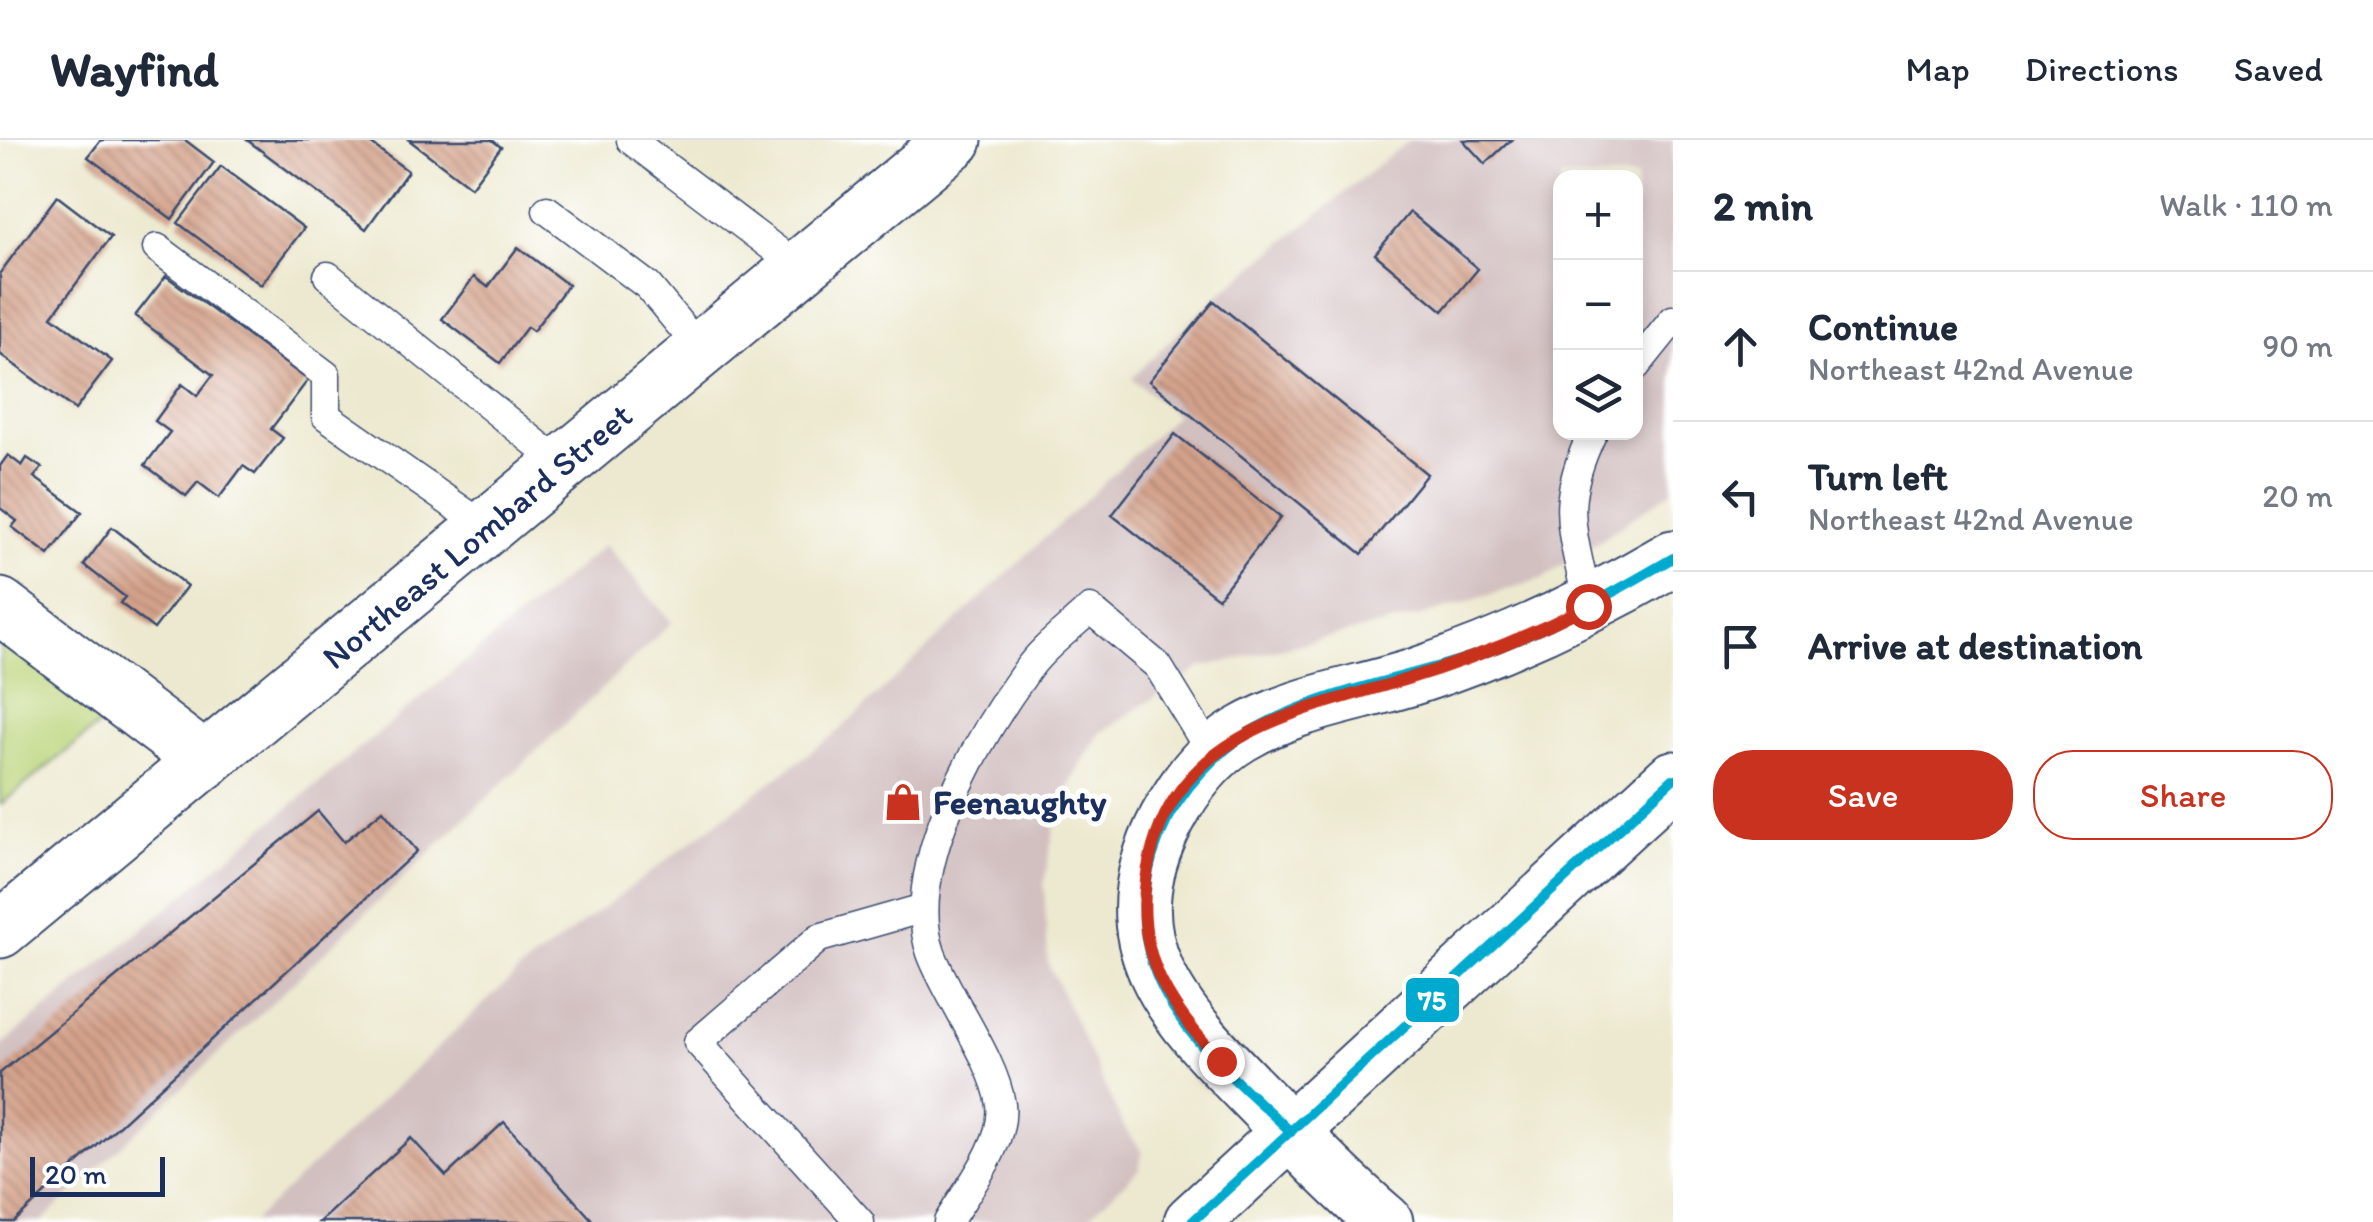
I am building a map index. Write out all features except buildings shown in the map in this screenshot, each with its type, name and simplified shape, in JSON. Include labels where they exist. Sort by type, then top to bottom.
[{"type":"main road","name":"Northeast Lombard Street","points":[[0,930],[954,140]]},
{"type":"main road","points":[[1384,1222],[1290,1132],[1176,1012],[1151,964],[1145,932],[1149,858],[1177,800],[1213,756],[1276,717],[1480,654],[1588,606],[1673,558]]},
{"type":"main road","points":[[0,606],[205,761]]},
{"type":"main road","points":[[1192,1222],[1673,779]]},
{"type":"lane","points":[[631,140],[800,268]]},
{"type":"lane","points":[[547,210],[648,286],[701,350]]},
{"type":"lane","points":[[157,248],[326,374],[326,416],[487,528]]},
{"type":"lane","points":[[328,276],[563,465]]},
{"type":"lane","points":[[1643,357],[1673,320]]},
{"type":"lane","points":[[1588,606],[1568,505],[1574,471],[1589,440]]},
{"type":"lane","points":[[948,1222],[996,1138],[1001,1107],[930,951],[924,908],[932,852],[972,760],[1026,670],[1090,609],[1158,666],[1213,756]]},
{"type":"lane","points":[[860,1222],[698,1042],[819,938],[924,908]]},
{"type":"shaded area","name":"Feenaughty","points":[[1409,140],[1673,140],[1673,490],[1544,578],[1425,615],[1202,667],[1100,733],[1073,778],[1054,827],[1044,884],[1048,963],[1123,1125],[1142,1151],[1139,1169],[1083,1222],[252,1222],[519,971],[840,730],[1176,415],[1131,378],[1213,300]]},
{"type":"shaded area","points":[[605,545],[672,622],[41,1222],[0,1222],[0,1047]]},
{"type":"green space","points":[[0,627],[115,712],[0,805]]},
{"type":"transit line","name":"75","points":[[1291,1132],[1190,1031],[1164,992],[1149,953],[1144,914],[1148,875],[1159,838],[1178,803],[1202,772],[1232,744],[1266,723],[1351,690],[1468,658],[1520,639],[1673,558]]},
{"type":"transit line","name":"75","points":[[1192,1222],[1673,779]]},
{"type":"place","name":"Feenaughty","points":[[903,802]]},
{"type":"route","points":[[1221,1061],[1164,994],[1151,964],[1145,932],[1149,858],[1177,800],[1196,774],[1238,736],[1276,717],[1480,654],[1588,606]]}]
